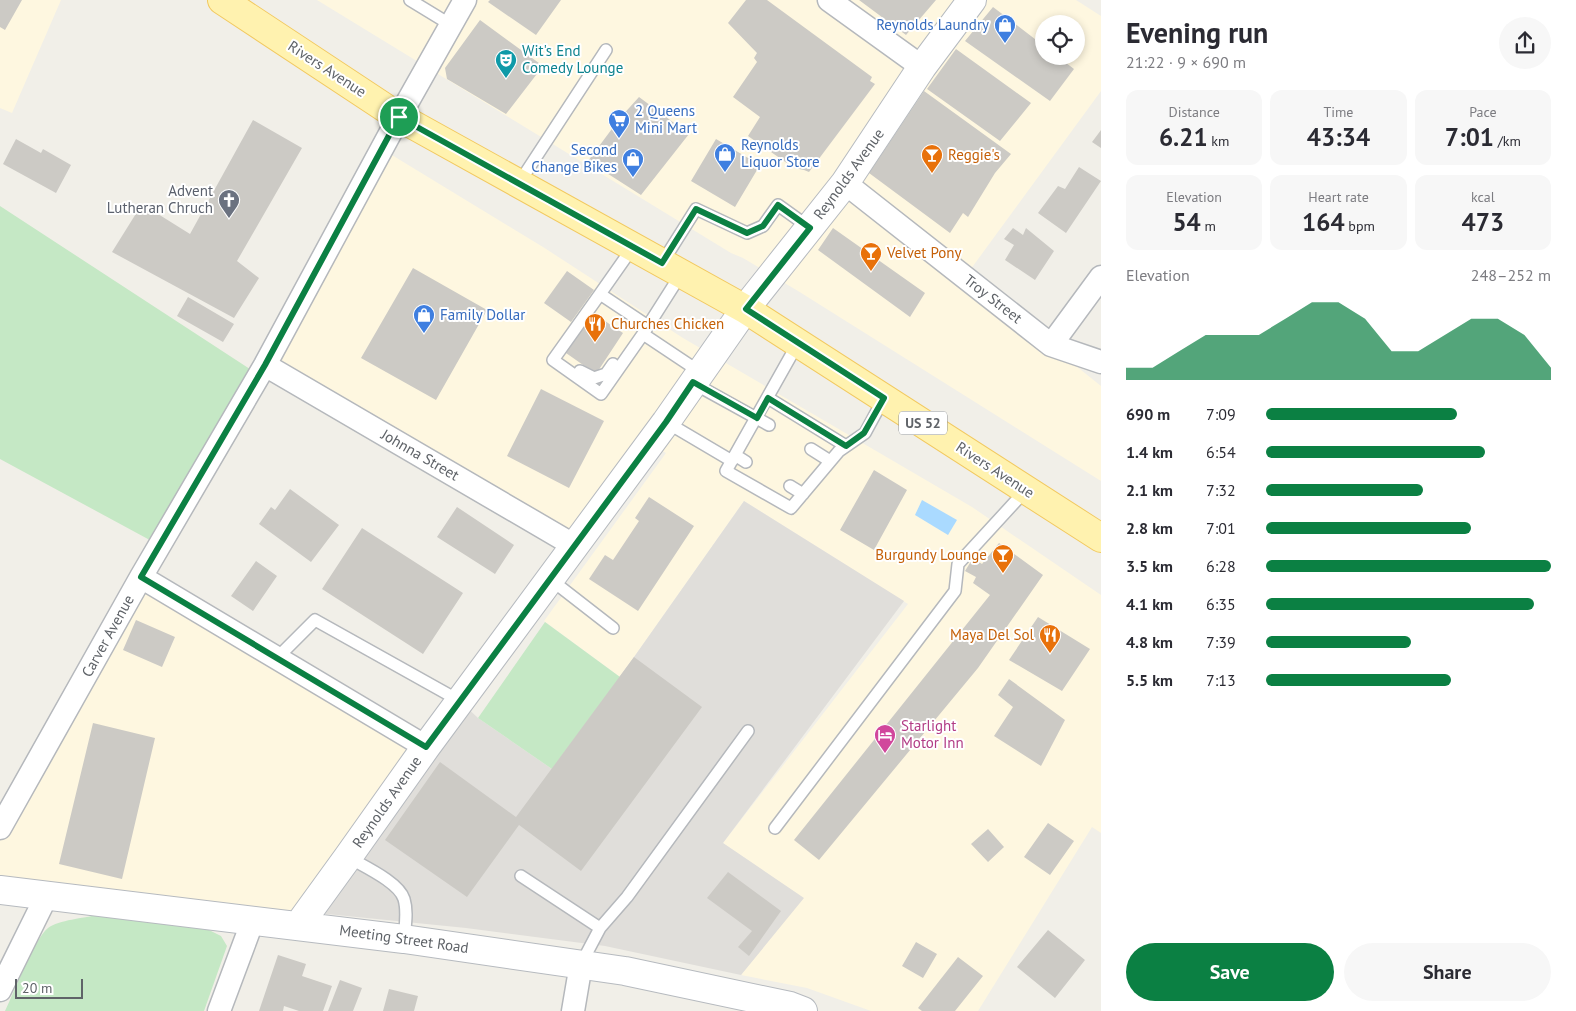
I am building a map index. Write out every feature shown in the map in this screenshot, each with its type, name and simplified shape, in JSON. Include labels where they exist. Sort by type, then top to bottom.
[{"type":"main road","name":"Rivers Avenue","points":[[235,4],[399,117],[746,309],[1101,538]]},
{"type":"street","name":"Carver Avenue","points":[[0,828],[141,577],[265,365],[399,117],[465,0]]},
{"type":"street","points":[[828,0],[922,67]]},
{"type":"street","name":"Reynolds Avenue","points":[[298,926],[426,747],[666,422],[746,309],[845,183],[922,67],[972,0]]},
{"type":"street","name":"Troy Street","points":[[845,183],[1051,345],[1101,362]]},
{"type":"street","points":[[1051,345],[1101,277]]},
{"type":"street","name":"Johnna Street","points":[[265,365],[575,546]]},
{"type":"street","points":[[141,577],[426,747]]},
{"type":"street","name":"Meeting Street Road","points":[[0,890],[404,939],[625,970],[790,1006],[803,1011]]},
{"type":"street","points":[[0,990],[46,895]]},
{"type":"street","points":[[219,1011],[253,920]]},
{"type":"street","points":[[573,1011],[581,964]]},
{"type":"lane","points":[[410,0],[451,25]]},
{"type":"lane","points":[[519,183],[606,50]]},
{"type":"lane","points":[[634,247],[553,360],[601,394],[643,334],[696,209],[747,233],[763,226],[778,205],[810,228]]},
{"type":"lane","points":[[600,294],[643,334],[697,377],[769,425]]},
{"type":"lane","points":[[564,367],[575,368],[594,378],[606,374],[624,348],[643,334]]},
{"type":"lane","points":[[798,343],[726,471],[791,508],[839,451],[864,433],[884,398]]},
{"type":"lane","points":[[768,398],[846,446]]},
{"type":"lane","points":[[666,422],[733,458],[746,462]]},
{"type":"lane","points":[[811,449],[830,461]]},
{"type":"lane","points":[[790,486],[803,494]]},
{"type":"lane","points":[[775,828],[956,591],[958,564],[1026,490]]},
{"type":"lane","points":[[550,579],[612,628]]},
{"type":"lane","points":[[277,658],[315,620],[460,701]]},
{"type":"lane","points":[[581,964],[600,928],[627,897],[748,731]]},
{"type":"lane","points":[[348,857],[394,885],[404,898],[406,913],[404,939]]},
{"type":"lane","points":[[521,876],[600,928]]},
{"type":"shaded area","points":[[0,0],[61,0],[12,113],[0,108]]},
{"type":"shaded area","points":[[317,0],[1076,0],[1101,16],[1101,91],[965,277],[1101,386],[1101,481],[743,258],[731,253]]},
{"type":"shaded area","points":[[382,149],[543,247],[683,338],[972,507],[1101,595],[1101,833],[1092,827],[978,1011],[871,1011],[807,988],[741,975],[803,898],[723,843],[908,604],[744,501],[620,677],[544,621],[666,453],[650,444],[575,546],[265,365]]},
{"type":"shaded area","points":[[744,501],[904,601],[723,843],[804,898],[741,975],[605,946],[466,928],[307,912],[460,701],[478,718],[552,769]]},
{"type":"shaded area","points":[[141,577],[426,747],[298,926],[0,890],[0,828]]},
{"type":"green space","points":[[0,206],[259,375],[159,545],[0,459]]},
{"type":"green space","points":[[545,622],[620,677],[552,769],[478,718]]},
{"type":"green space","points":[[97,915],[209,930],[221,936],[227,946],[204,1011],[5,1011],[31,954],[48,928],[65,921]]},
{"type":"water","points":[[922,500],[957,520],[948,535],[915,515]]},
{"type":"building","points":[[0,0],[22,0],[5,30],[0,27]]},
{"type":"building","points":[[490,0],[561,0],[536,35],[488,2]]},
{"type":"building","points":[[746,0],[767,0],[872,77],[870,81],[875,84],[809,172],[794,168],[748,136],[760,117],[733,97],[757,62],[754,58],[757,53],[728,23]]},
{"type":"building","points":[[859,0],[936,0],[906,35]]},
{"type":"building","name":"Reynolds Laundry","points":[[993,7],[1035,39],[1035,65],[1069,65],[1074,69],[1050,101],[965,41]]},
{"type":"building","points":[[480,20],[543,66],[506,114],[447,79],[445,68]]},
{"type":"building","points":[[956,49],[1031,103],[1000,141],[927,89]]},
{"type":"building","points":[[924,91],[1011,154],[995,173],[968,217],[963,213],[950,233],[869,173]]},
{"type":"building","points":[[639,97],[689,134],[641,195],[588,161],[620,118]]},
{"type":"building","name":"Advent Lutheran Chruch","points":[[253,120],[302,148],[237,261],[259,278],[234,318],[112,252],[142,204],[190,234]]},
{"type":"building","points":[[1101,130],[1101,148],[1092,142]]},
{"type":"building","points":[[16,139],[41,153],[43,149],[71,165],[56,193],[3,164]]},
{"type":"building","name":"Reynolds Liquor Store","points":[[716,139],[760,165],[735,207],[691,181]]},
{"type":"building","points":[[1079,167],[1101,181],[1066,233],[1038,213],[1058,186],[1065,189]]},
{"type":"building","name":"Velvet Pony","points":[[833,228],[925,293],[910,317],[818,250]]},
{"type":"building","points":[[1013,228],[1023,235],[1026,228],[1054,251],[1035,280],[1005,260],[1014,245],[1004,239]]},
{"type":"building","name":"Family Dollar","points":[[413,268],[487,310],[436,400],[361,358]]},
{"type":"building","points":[[567,271],[594,290],[571,322],[544,303]]},
{"type":"building","points":[[188,297],[234,324],[223,342],[177,316]]},
{"type":"building","name":"Churches Chicken","points":[[593,313],[623,333],[596,374],[566,353]]},
{"type":"building","points":[[541,389],[604,421],[569,488],[507,456]]},
{"type":"building","points":[[874,470],[907,490],[874,550],[840,530]]},
{"type":"building","points":[[290,489],[339,525],[311,562],[259,524],[271,507],[275,510]]},
{"type":"building","points":[[649,497],[694,526],[638,611],[589,579],[605,555],[613,560],[639,521],[635,518]]},
{"type":"building","points":[[457,507],[514,545],[495,574],[437,537]]},
{"type":"building","points":[[362,528],[463,593],[423,654],[322,589]]},
{"type":"building","name":"Starlight Motor Inn","points":[[999,543],[1043,575],[978,668],[819,860],[794,840],[990,595],[973,583],[976,577],[965,571],[973,558],[982,564]]},
{"type":"building","points":[[256,561],[277,576],[253,611],[231,596]]},
{"type":"building","name":"Maya Del Sol","points":[[1038,617],[1090,649],[1062,691],[1009,660]]},
{"type":"building","points":[[136,620],[175,637],[162,667],[123,650]]},
{"type":"building","points":[[634,657],[702,707],[581,871],[519,825],[467,897],[385,840],[440,762],[516,817]]},
{"type":"building","points":[[1009,679],[1065,720],[1041,766],[994,736],[1013,707],[998,695]]},
{"type":"building","points":[[93,723],[155,738],[122,879],[59,864]]},
{"type":"building","points":[[1048,823],[1074,841],[1050,875],[1024,857]]},
{"type":"building","points":[[988,829],[1004,847],[988,862],[971,844]]},
{"type":"building","points":[[728,872],[781,911],[749,956],[738,947],[752,931],[707,898]]},
{"type":"building","points":[[1048,930],[1085,960],[1055,998],[1017,967]]},
{"type":"building","points":[[916,942],[937,954],[923,978],[902,966]]},
{"type":"building","points":[[278,955],[306,964],[302,976],[332,986],[323,1011],[299,1011],[284,1006],[283,1011],[259,1011]]},
{"type":"building","points":[[958,957],[983,976],[955,1011],[922,1011],[918,1008]]},
{"type":"building","points":[[340,980],[362,988],[353,1011],[328,1011]]},
{"type":"building","points":[[389,989],[418,996],[414,1011],[383,1011]]},
{"type":"place","name":"Reynolds Laundry","points":[[1005,44]]},
{"type":"place","name":"Wit's End Comedy Lounge","points":[[506,79]]},
{"type":"place","name":"2 Queens Mini Mart","points":[[619,139]]},
{"type":"place","name":"Reynolds Liquor Store","points":[[725,173]]},
{"type":"place","name":"Reggie's","points":[[932,174]]},
{"type":"place","name":"Second Change Bikes","points":[[633,178]]},
{"type":"place","name":"Advent Lutheran Chruch","points":[[229,219]]},
{"type":"place","name":"Velvet Pony","points":[[871,272]]},
{"type":"place","name":"Family Dollar","points":[[424,334]]},
{"type":"place","name":"Churches Chicken","points":[[595,343]]},
{"type":"place","name":"Burgundy Lounge","points":[[1003,574]]},
{"type":"place","name":"Maya Del Sol","points":[[1050,654]]},
{"type":"place","name":"Starlight Motor Inn","points":[[885,754]]},
{"type":"route","points":[[399,117],[662,263],[696,209],[747,233],[763,226],[778,205],[810,228],[746,309],[884,398],[864,433],[846,446],[768,398],[757,418],[693,382],[666,422],[426,747],[141,577],[265,365],[399,117]]}]
